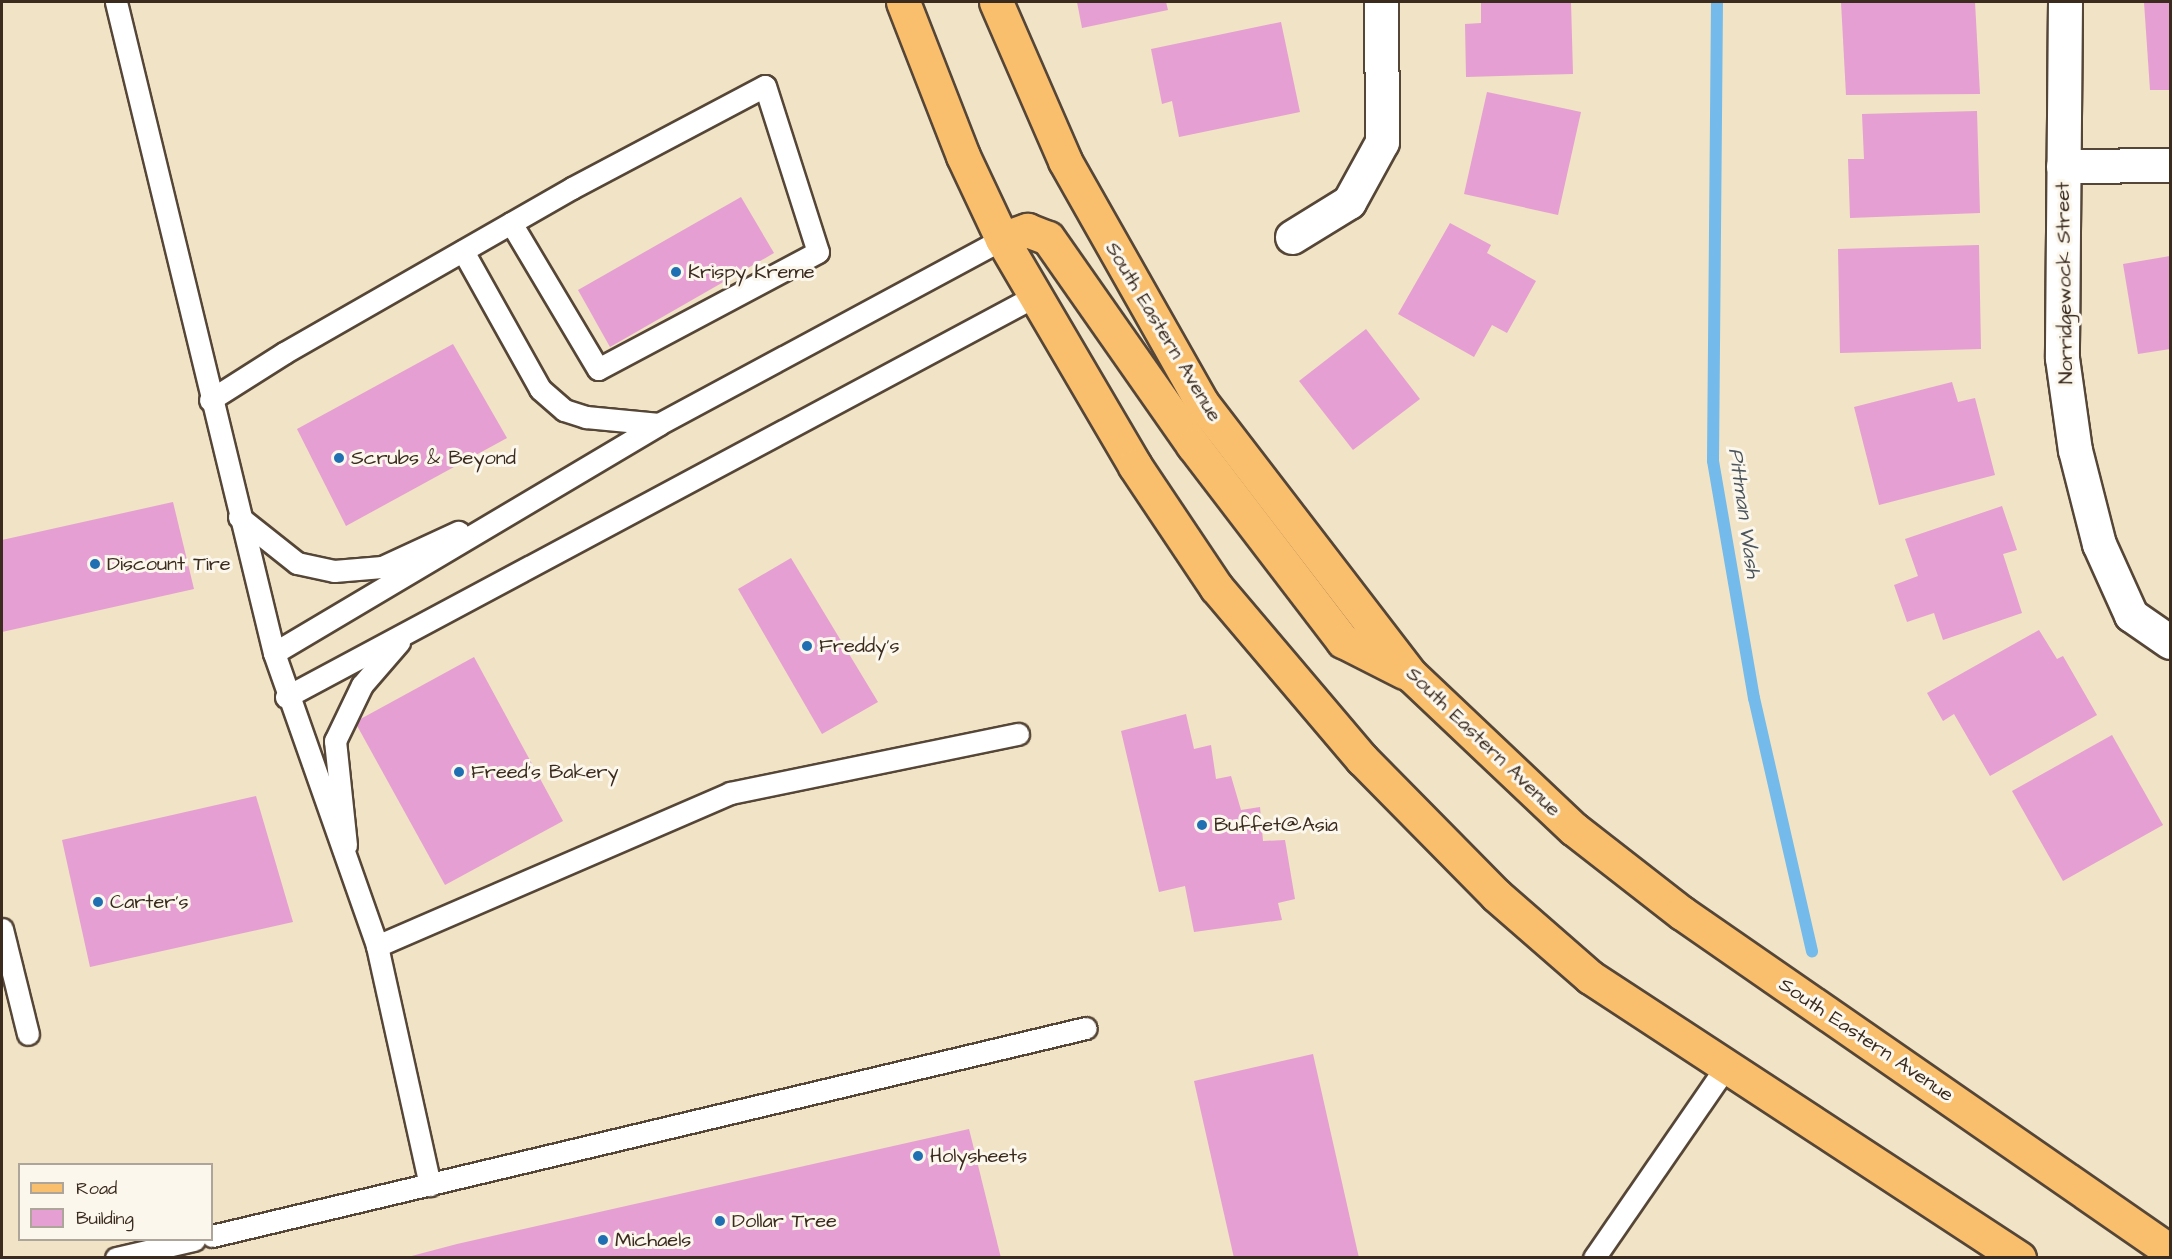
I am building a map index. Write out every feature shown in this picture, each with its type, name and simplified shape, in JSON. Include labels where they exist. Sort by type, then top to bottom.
[{"type":"main road","points":[[903,2],[963,156],[1002,239],[1135,466],[1216,587],[1362,759],[1496,895],[1590,976],[1725,1068],[2019,1257]]},
{"type":"main road","name":"South Eastern Avenue","points":[[996,2],[1065,161],[1202,403],[1411,675],[1574,829],[1682,913],[2170,1251]]},
{"type":"main road","points":[[1002,239],[1027,230],[1048,238],[1193,444],[1344,641],[1411,675]]},
{"type":"street","points":[[1292,237],[1349,202],[1382,142],[1381,2]]},
{"type":"street","name":"Norridgewock Street","points":[[2065,2],[2062,358],[2074,450],[2099,544],[2131,615],[2170,642]]},
{"type":"street","points":[[2063,166],[2170,165]]},
{"type":"lane","points":[[116,2],[210,400],[274,653],[286,696],[377,946],[430,1185]]},
{"type":"lane","points":[[210,400],[512,223],[765,86],[818,252],[598,369],[512,223]]},
{"type":"lane","points":[[274,653],[658,424],[1002,239]]},
{"type":"lane","points":[[463,252],[524,367],[548,396],[586,417],[658,424]]},
{"type":"lane","points":[[286,696],[1035,296]]},
{"type":"lane","points":[[239,517],[297,563],[334,571],[382,567],[557,486]]},
{"type":"lane","points":[[347,863],[335,741],[362,685],[407,632]]},
{"type":"lane","points":[[377,946],[730,793],[1018,734]]},
{"type":"lane","points":[[2,929],[28,1034]]},
{"type":"lane","points":[[213,1236],[1086,1028]]},
{"type":"lane","points":[[1594,1257],[1725,1068]]},
{"type":"lane","points":[[116,1257],[185,1241]]},
{"type":"building","points":[[1077,2],[1166,2],[1168,10],[1082,28]]},
{"type":"building","points":[[1481,2],[1571,2],[1573,74],[1466,77],[1465,24],[1481,23]]},
{"type":"building","points":[[1841,2],[1975,2],[1980,94],[1846,95]]},
{"type":"building","points":[[2144,2],[2170,2],[2170,90],[2150,90]]},
{"type":"building","points":[[1281,22],[1300,112],[1179,137],[1172,101],[1162,104],[1151,49]]},
{"type":"building","points":[[1487,92],[1581,112],[1558,215],[1464,194]]},
{"type":"building","points":[[1977,111],[1980,213],[1850,218],[1848,159],[1864,159],[1862,114]]},
{"type":"building","name":"Krispy Kreme","points":[[741,197],[774,253],[610,347],[578,290]]},
{"type":"building","points":[[1450,223],[1491,245],[1487,253],[1536,281],[1507,333],[1492,325],[1474,357],[1398,314]]},
{"type":"building","points":[[1979,245],[1981,349],[1840,353],[1838,249]]},
{"type":"building","points":[[2170,256],[2170,349],[2138,354],[2123,264]]},
{"type":"building","points":[[1366,329],[1420,399],[1353,450],[1299,381]]},
{"type":"building","points":[[453,344],[507,438],[346,526],[297,429]]},
{"type":"building","points":[[1952,382],[1958,402],[1975,398],[1995,475],[1879,505],[1854,407]]},
{"type":"building","name":"Discount Tire","points":[[173,502],[194,589],[2,632],[2,540]]},
{"type":"building","points":[[2002,506],[2017,550],[2003,554],[2022,613],[1943,640],[1934,613],[1907,622],[1894,585],[1918,576],[1905,539]]},
{"type":"building","name":"Freddy's","points":[[791,558],[878,702],[822,734],[738,589]]},
{"type":"building","points":[[2039,630],[2057,659],[2063,656],[2097,715],[1990,776],[1954,714],[1943,721],[1927,693]]},
{"type":"building","name":"Freed's Bakery","points":[[474,657],[563,821],[445,885],[355,722]]},
{"type":"building","name":"Buffet@Asia","points":[[1186,714],[1194,749],[1211,745],[1216,779],[1231,776],[1241,810],[1260,807],[1263,841],[1285,840],[1295,899],[1278,903],[1282,920],[1194,932],[1185,886],[1159,892],[1121,731]]},
{"type":"building","points":[[2112,735],[2163,825],[2063,881],[2012,791]]},
{"type":"building","points":[[256,796],[293,922],[90,967],[62,840]]},
{"type":"building","points":[[1313,1054],[1359,1258],[1234,1258],[1194,1081]]},
{"type":"building","points":[[969,1129],[1001,1258],[404,1258],[457,1244]]},
{"type":"waterway","name":"Pittman Wash","points":[[1717,2],[1713,461],[1754,698],[1812,951]]},
{"type":"place","name":"Krispy Kreme","points":[[676,272]]},
{"type":"place","name":"Scrubs & Beyond","points":[[339,458]]},
{"type":"place","name":"Discount Tire","points":[[95,564]]},
{"type":"place","name":"Freddy's","points":[[807,646]]},
{"type":"place","name":"Freed's Bakery","points":[[459,772]]},
{"type":"place","name":"Buffet@Asia","points":[[1202,825]]},
{"type":"place","name":"Carter's","points":[[98,902]]},
{"type":"place","name":"Holysheets","points":[[918,1156]]},
{"type":"place","name":"Dollar Tree","points":[[720,1221]]},
{"type":"place","name":"Michaels","points":[[603,1240]]}]
